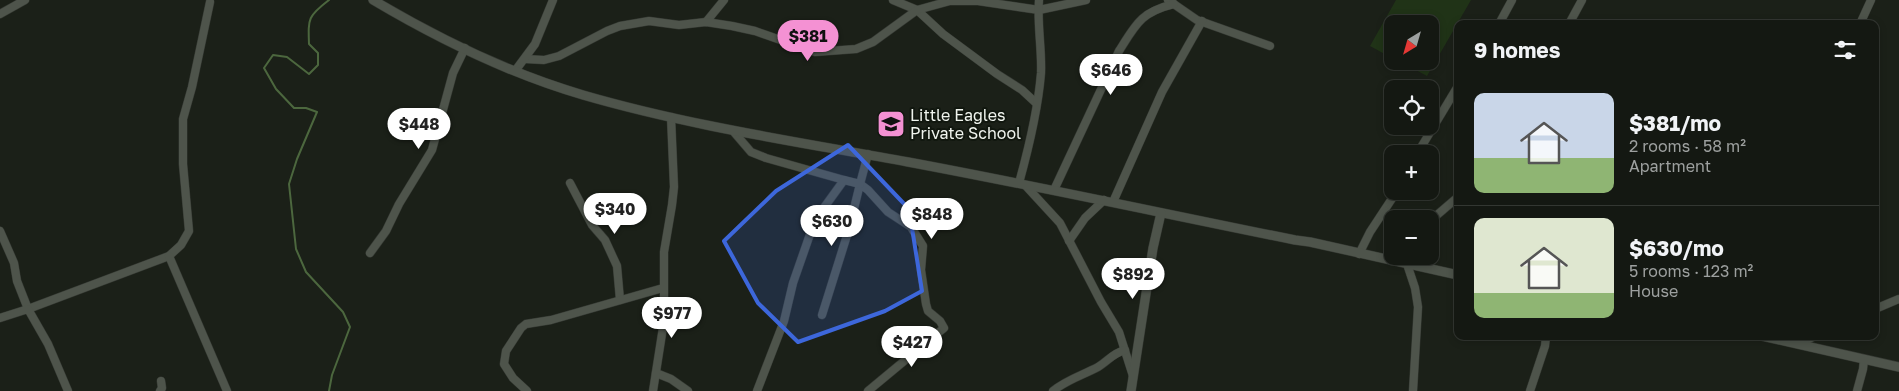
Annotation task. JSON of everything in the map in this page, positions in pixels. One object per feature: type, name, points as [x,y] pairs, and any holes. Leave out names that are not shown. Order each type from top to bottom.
[{"type":"street","points":[[0,14],[24,0]]},
{"type":"street","points":[[373,0],[399,16],[515,71],[582,94],[671,118],[1054,190],[1310,242],[1360,254],[1384,257]]},
{"type":"street","points":[[515,71],[525,59],[542,29],[553,0]]},
{"type":"street","points":[[706,22],[724,0]]},
{"type":"street","points":[[893,0],[917,10],[943,34],[996,74],[1022,90],[1036,103]]},
{"type":"street","points":[[1022,184],[1031,141],[1040,74],[1039,0]]},
{"type":"street","points":[[525,59],[544,60],[560,56],[607,31],[620,26],[649,21],[679,25],[706,22],[756,31],[811,51],[823,52],[856,49],[873,42],[917,10],[950,1],[1038,10],[1086,0]]},
{"type":"street","points":[[1501,20],[1512,0]]},
{"type":"street","points":[[1571,20],[1582,0]]},
{"type":"street","points":[[1862,20],[1871,0]]},
{"type":"street","points":[[0,318],[169,256],[181,244],[188,231],[183,164],[183,118],[194,79],[208,1]]},
{"type":"street","points":[[1054,190],[1119,51],[1143,17],[1150,12],[1171,2],[1202,21],[1270,46]]},
{"type":"street","points":[[1069,241],[1079,225],[1109,201],[1159,98],[1202,21]]},
{"type":"street","points":[[370,253],[386,231],[399,204],[432,150],[453,73],[465,48]]},
{"type":"street","points":[[1422,145],[1454,93]]},
{"type":"street","points":[[653,391],[664,321],[664,252],[674,187],[671,118]]},
{"type":"street","points":[[733,131],[751,152],[766,158],[860,184],[888,212],[911,227],[923,246],[921,270],[926,304],[928,311],[944,328],[868,391]]},
{"type":"street","points":[[822,315],[846,237],[868,154]]},
{"type":"street","points":[[757,391],[784,321],[793,283],[815,220],[844,180]]},
{"type":"street","points":[[570,183],[592,225],[605,240],[617,266],[620,300]]},
{"type":"street","points":[[1022,184],[1060,223],[1119,332],[1133,376]]},
{"type":"street","points":[[1360,254],[1370,232],[1391,200]]},
{"type":"street","points":[[1439,213],[1454,200]]},
{"type":"street","points":[[1131,391],[1153,248],[1161,213]]},
{"type":"street","points":[[0,231],[14,263],[17,281],[28,309],[48,344],[68,391]]},
{"type":"street","points":[[169,256],[227,391]]},
{"type":"street","points":[[1410,265],[1418,307],[1413,391]]},
{"type":"street","points":[[1426,265],[1454,273]]},
{"type":"street","points":[[528,391],[513,378],[504,364],[506,351],[521,328],[526,324],[551,320],[663,288]]},
{"type":"street","points":[[1879,307],[1899,299]]},
{"type":"street","points":[[1530,391],[1546,340]]},
{"type":"street","points":[[1780,340],[1899,367]]},
{"type":"street","points":[[1799,344],[1807,340]]},
{"type":"street","points":[[1052,391],[1063,383],[1098,367],[1116,352],[1125,350]]},
{"type":"street","points":[[1857,391],[1864,359]]},
{"type":"street","points":[[656,372],[671,379],[688,391]]},
{"type":"street","points":[[160,391],[162,388],[161,381]]},
{"type":"highlighted area","points":[[848,145],[909,209],[922,291],[885,311],[798,342],[758,303],[724,241],[776,191]]},
{"type":"green space","points":[[1396,0],[1471,0],[1459,20],[1454,20],[1454,29],[1439,55],[1439,15],[1388,15]]},
{"type":"green space","points":[[1384,21],[1384,54],[1370,46]]},
{"type":"green space","points":[[1416,70],[1430,70],[1427,76]]},
{"type":"waterway","points":[[329,0],[313,14],[309,23],[309,44],[318,53],[318,65],[309,74],[287,57],[273,55],[264,68],[276,89],[294,108],[306,108],[317,112],[297,159],[289,184],[296,249],[306,272],[343,312],[350,327],[332,375],[329,391]]},
{"type":"place","name":"Little Eagles Private School","points":[[891,124]]}]
